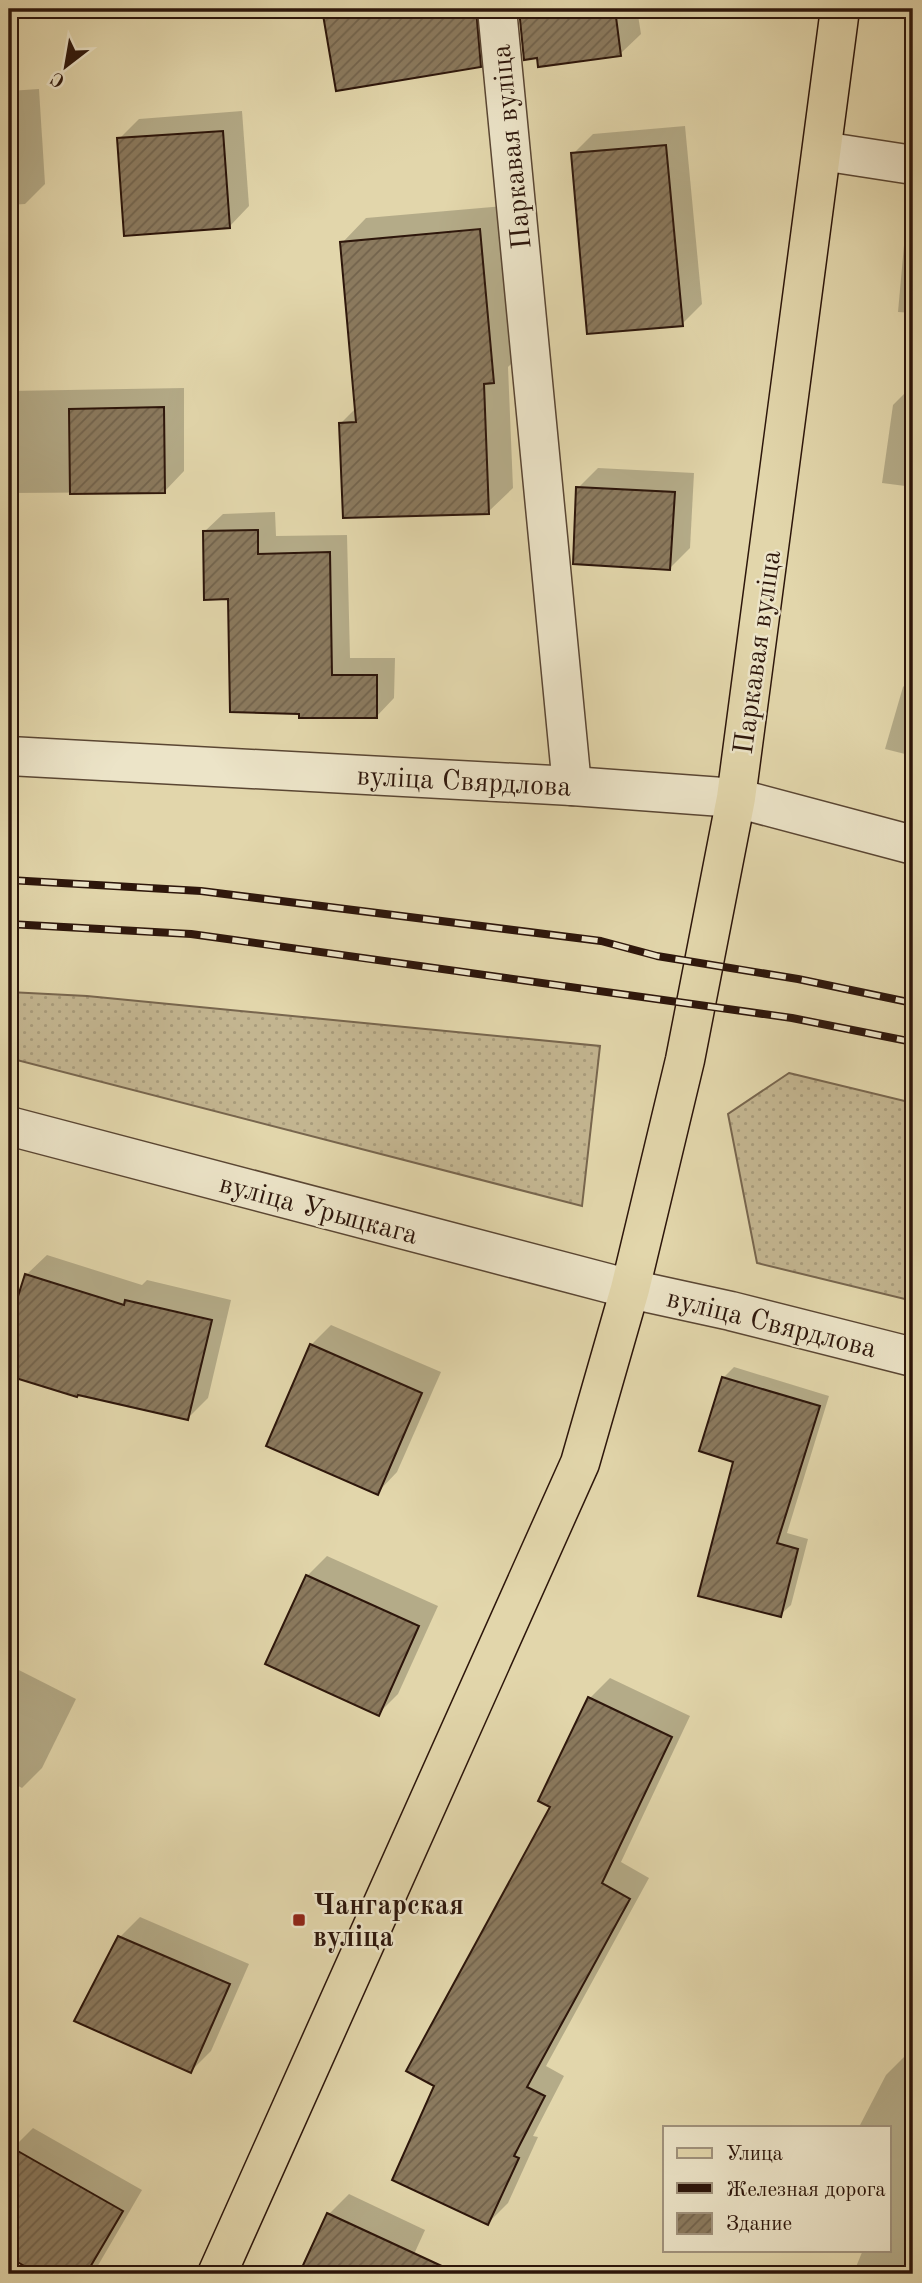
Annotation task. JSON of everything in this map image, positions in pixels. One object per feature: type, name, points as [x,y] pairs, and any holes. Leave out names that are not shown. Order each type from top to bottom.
[{"type":"main road","name":"Паркавая вуліца","points":[[630,1289],[685,1060],[736,798],[840,9]]},
{"type":"main road","points":[[217,2274],[580,1463],[630,1289]]},
{"type":"street","name":"Паркавая вуліца","points":[[497,9],[572,786]]},
{"type":"street","points":[[822,151],[913,165]]},
{"type":"street","name":"вуліца Свярдлова","points":[[9,756],[572,786],[736,798],[913,845]]},
{"type":"street","name":"вуліца Урыцкага","points":[[9,1126],[630,1289]]},
{"type":"street","name":"вуліца Свярдлова","points":[[630,1289],[731,1311],[913,1357]]},
{"type":"shaded area","points":[[9,992],[87,996],[600,1046],[582,1206],[9,1058]]},
{"type":"shaded area","points":[[789,1073],[913,1103],[913,1301],[757,1263],[728,1114]]},
{"type":"building","points":[[322,9],[476,9],[481,67],[336,91]]},
{"type":"building","points":[[519,9],[615,9],[621,56],[538,67],[537,58],[524,60]]},
{"type":"building","points":[[223,131],[230,228],[124,236],[117,138]]},
{"type":"building","points":[[666,145],[683,326],[587,334],[571,153]]},
{"type":"building","points":[[480,229],[494,383],[484,384],[489,514],[343,518],[339,423],[356,422],[340,242]]},
{"type":"building","points":[[164,407],[165,493],[70,494],[69,409]]},
{"type":"building","points":[[576,487],[675,492],[670,570],[573,564]]},
{"type":"building","points":[[258,530],[258,554],[330,552],[332,675],[377,675],[377,718],[299,718],[299,714],[230,712],[228,599],[204,600],[203,531]]},
{"type":"building","points":[[25,1274],[124,1305],[125,1300],[212,1320],[188,1420],[78,1395],[77,1397],[9,1376],[9,1325]]},
{"type":"building","points":[[310,1344],[422,1393],[378,1495],[266,1446]]},
{"type":"building","points":[[722,1377],[820,1406],[777,1543],[798,1549],[781,1617],[698,1596],[733,1462],[699,1451]]},
{"type":"building","points":[[306,1575],[419,1626],[379,1716],[265,1664]]},
{"type":"building","points":[[588,1697],[672,1737],[602,1883],[630,1899],[527,2087],[545,2096],[514,2156],[519,2158],[488,2225],[392,2180],[434,2086],[406,2071],[550,1807],[538,1801]]},
{"type":"building","points":[[118,1936],[230,1984],[191,2073],[74,2021]]},
{"type":"building","points":[[9,2146],[123,2211],[86,2274],[38,2274],[9,2257]]},
{"type":"building","points":[[327,2213],[459,2274],[299,2274]]},
{"type":"railway","points":[[9,880],[201,891],[601,941],[657,956],[798,979],[913,1003]]},
{"type":"railway","points":[[9,924],[191,934],[792,1018],[913,1042]]},
{"type":"place","name":"Чангарская вуліца","points":[[299,1920]]}]
